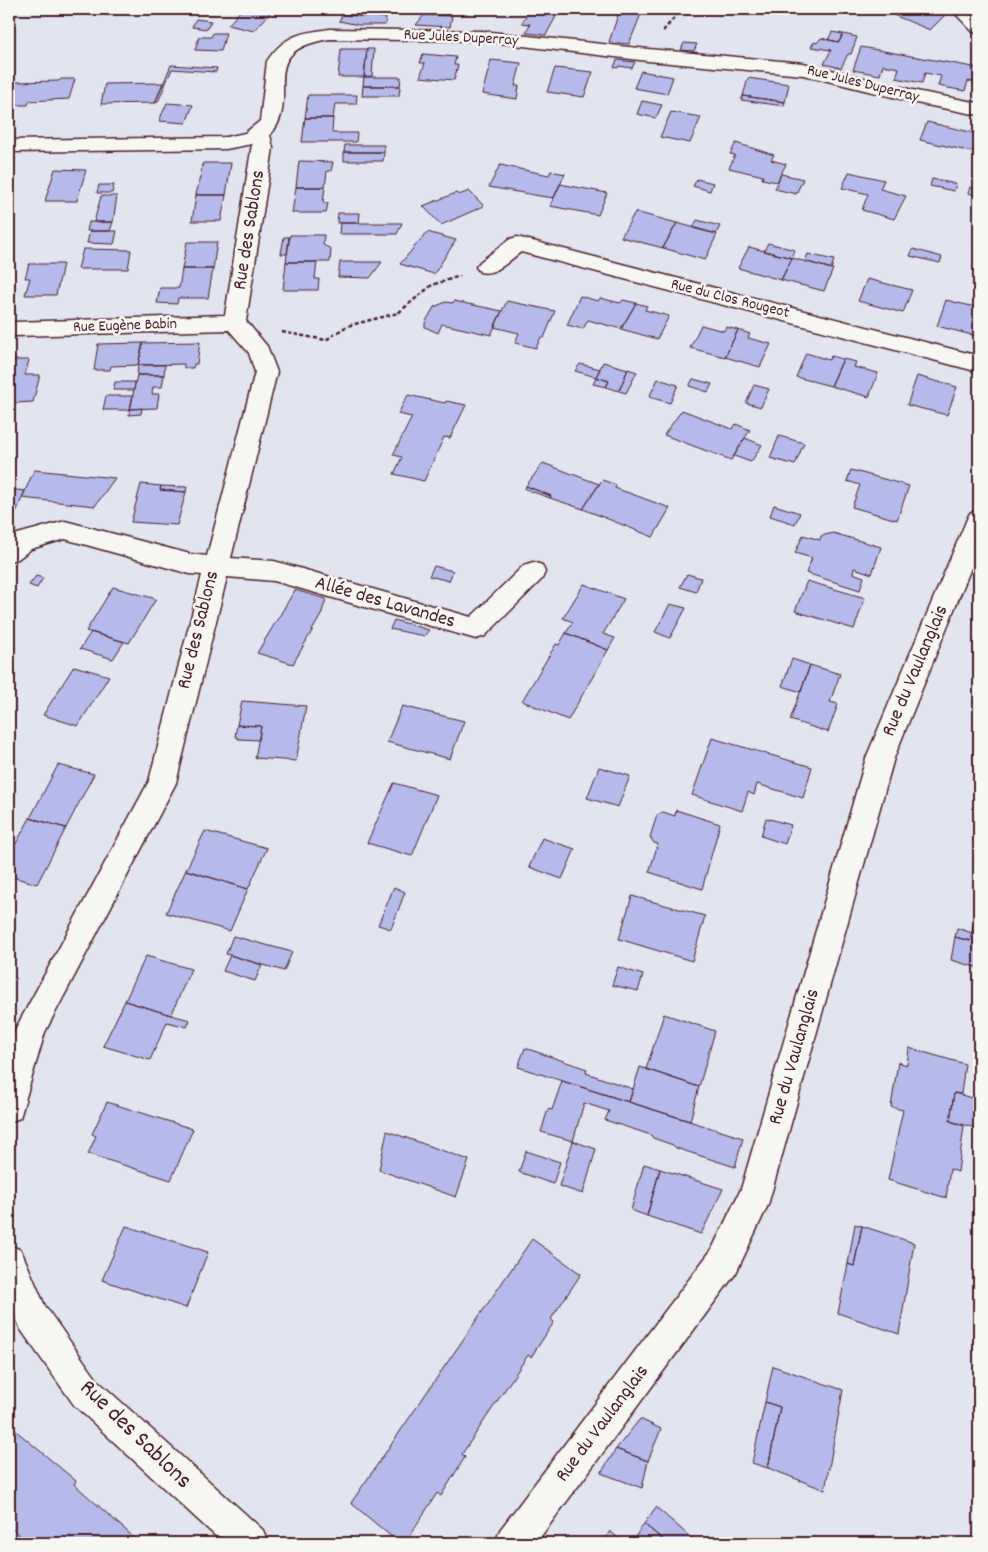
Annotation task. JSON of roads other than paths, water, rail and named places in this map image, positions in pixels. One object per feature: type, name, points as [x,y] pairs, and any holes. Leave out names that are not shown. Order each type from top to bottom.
[{"type":"street","points":[[960,9],[979,28]]},
{"type":"street","name":"Rue Jules Duperray","points":[[260,134],[270,120],[276,61],[290,45],[303,38],[330,34],[482,36],[648,55],[803,69],[921,98],[979,109]]},
{"type":"street","points":[[9,146],[226,143],[250,139],[260,134]]},
{"type":"street","name":"Rue des Sablons","points":[[9,1108],[31,1028],[162,783],[266,372],[259,351],[235,322],[263,148],[260,134]]},
{"type":"street","name":"Rue du Clos Rougeot","points":[[487,267],[517,244],[979,364]]},
{"type":"street","name":"Rue Eugène Babin","points":[[15,329],[235,322]]},
{"type":"street","name":"Rue du Vaulanglais","points":[[513,1543],[724,1261],[756,1193],[880,758],[979,519]]},
{"type":"street","points":[[9,552],[23,542],[65,530],[190,564],[216,565]]},
{"type":"street","name":"Allée des Lavandes","points":[[216,565],[274,571],[476,629],[533,572]]},
{"type":"street","name":"Rue des Sablons","points":[[9,1262],[33,1318],[86,1393],[250,1543]]}]
